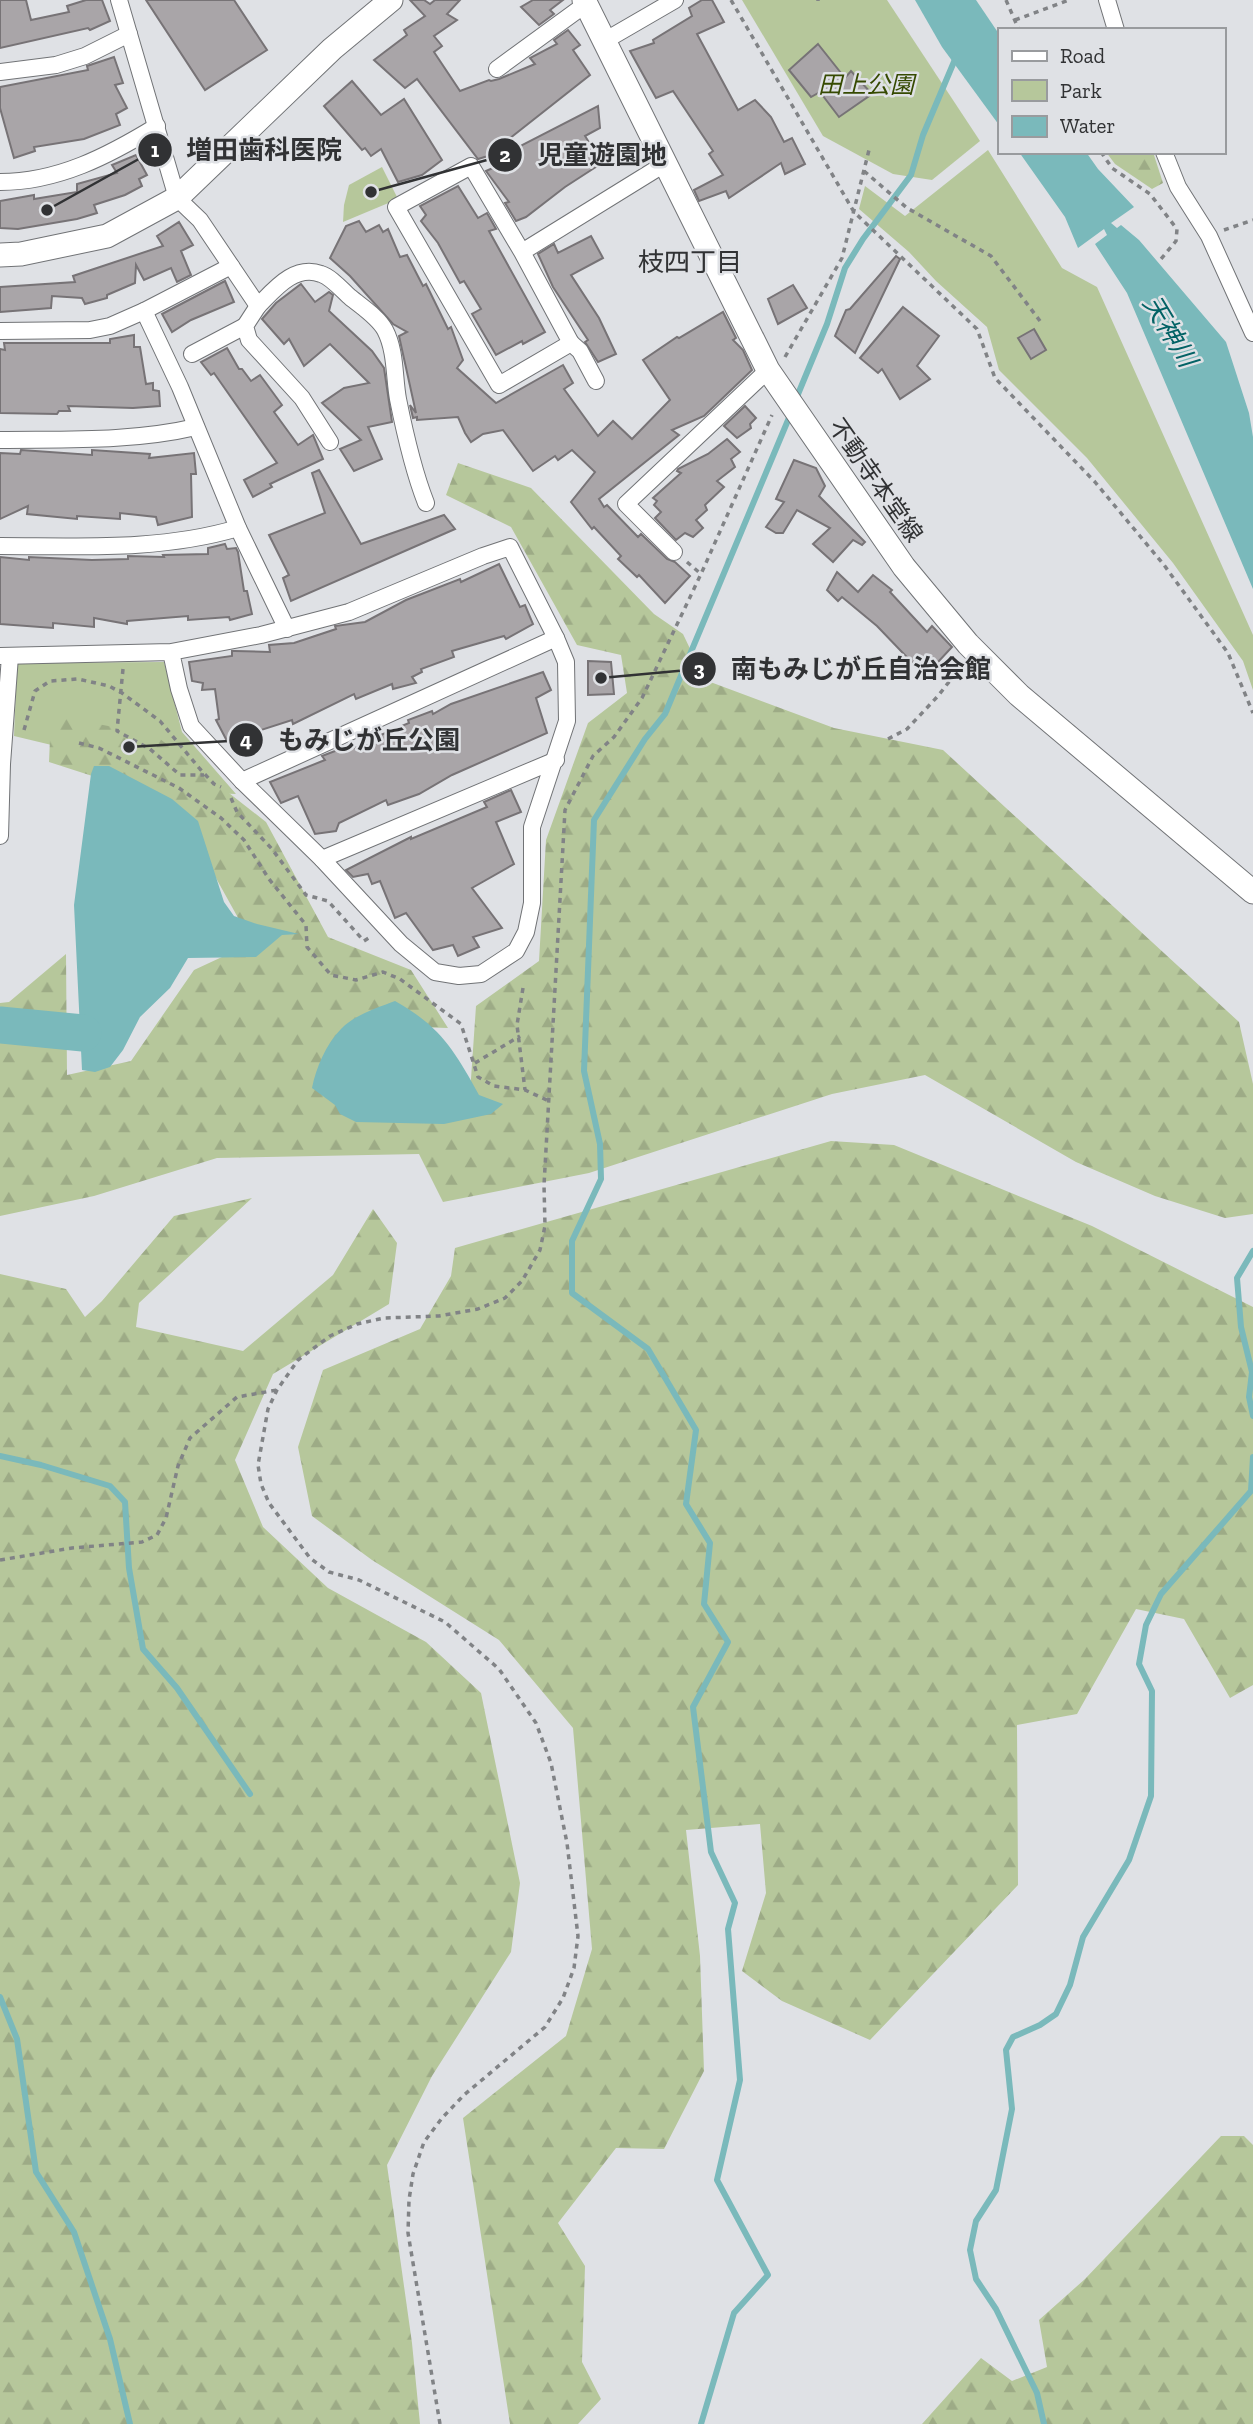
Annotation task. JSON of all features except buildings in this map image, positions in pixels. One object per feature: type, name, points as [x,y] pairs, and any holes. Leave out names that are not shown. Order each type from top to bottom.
[{"type":"main road","points":[[0,255],[21,254],[107,236],[177,198],[332,49],[391,0]]},
{"type":"main road","name":"不動寺本堂線","points":[[585,2],[775,379],[905,567],[974,649],[1019,695],[1253,892]]},
{"type":"street","points":[[119,0],[177,198],[200,220],[258,306]]},
{"type":"street","points":[[606,40],[676,0]]},
{"type":"street","points":[[1107,0],[1115,28]]},
{"type":"street","points":[[497,69],[585,2]]},
{"type":"street","points":[[0,72],[56,65],[85,56],[129,34]]},
{"type":"street","points":[[0,182],[14,182],[88,165],[156,126]]},
{"type":"street","points":[[1165,154],[1178,187],[1209,236],[1253,333]]},
{"type":"street","points":[[522,252],[666,163]]},
{"type":"street","points":[[571,343],[499,385],[396,207],[471,166],[522,252],[571,343],[580,351],[596,381]]},
{"type":"street","points":[[0,331],[90,330],[110,326],[231,266]]},
{"type":"street","points":[[192,354],[244,326],[258,306],[280,283],[296,274],[322,274],[377,320],[386,331],[393,356],[398,399],[426,503]]},
{"type":"street","points":[[144,311],[180,387],[239,528],[287,629]]},
{"type":"street","points":[[244,326],[249,340],[302,398],[331,442]]},
{"type":"street","points":[[674,552],[626,504],[775,379]]},
{"type":"street","points":[[0,440],[125,438],[195,427]]},
{"type":"street","points":[[0,546],[145,545],[213,536],[239,528]]},
{"type":"street","points":[[0,836],[5,656],[171,652],[287,629],[349,612],[510,547],[566,662],[567,721],[532,827],[532,903],[526,932],[516,951],[481,974],[458,976],[435,972],[401,944],[191,726],[171,652]]},
{"type":"street","points":[[242,781],[556,638]]},
{"type":"street","points":[[322,859],[556,760]]},
{"type":"path","points":[[731,0],[854,212],[977,329],[995,378],[1095,482],[1164,565],[1228,653],[1253,713]]},
{"type":"path","points":[[1006,0],[1018,28]]},
{"type":"path","points":[[1015,20],[1069,0]]},
{"type":"path","points":[[440,2424],[408,2233],[413,2174],[424,2142],[442,2118],[464,2095],[545,2027],[563,1998],[574,1968],[578,1936],[567,1843],[551,1763],[536,1723],[499,1669],[445,1622],[359,1580],[329,1572],[310,1558],[269,1503],[261,1484],[258,1465],[268,1409],[276,1390],[298,1360],[330,1336],[357,1324],[384,1318],[439,1316],[478,1309],[505,1298],[522,1281],[540,1250],[545,1226],[544,1185],[565,810],[593,756],[614,737],[642,698],[701,574],[775,379],[842,258],[870,146]]},
{"type":"path","points":[[1102,154],[1112,168],[1150,194],[1177,229],[1176,241],[1161,259]]},
{"type":"path","points":[[864,171],[908,208],[991,256],[1040,321]]},
{"type":"path","points":[[1209,236],[1253,220]]},
{"type":"path","points":[[888,739],[907,729],[938,696],[974,649]]},
{"type":"path","points":[[124,653],[117,731],[150,749],[180,775],[205,775]]},
{"type":"path","points":[[4,729],[24,730],[35,691],[50,681],[78,679],[109,687],[122,693],[160,721],[205,775],[223,788]]},
{"type":"path","points":[[79,743],[99,748],[179,788],[221,818],[244,840],[269,879],[306,925],[307,947],[331,975],[356,980],[383,972],[400,979],[461,1024],[478,1077],[494,1086],[525,1090],[550,1101]]},
{"type":"path","points":[[228,794],[237,812],[272,849],[306,895],[328,901],[365,941],[385,927]]},
{"type":"path","points":[[523,988],[517,1025],[525,1090]]},
{"type":"path","points":[[475,1063],[520,1036]]},
{"type":"path","points":[[0,1560],[72,1548],[142,1542],[158,1535],[166,1518],[178,1466],[190,1438],[237,1397],[276,1390]]},
{"type":"green space","name":"田上公園","points":[[742,0],[887,0],[980,141],[932,180],[893,174],[823,136]]},
{"type":"green space","points":[[988,150],[1062,268],[1097,287],[1253,635],[1253,690],[1243,661],[1173,563],[1087,458],[999,370],[987,327],[936,281],[909,252],[859,209],[865,186],[905,216]]},
{"type":"green space","points":[[1108,154],[1154,154],[1163,183],[1152,189],[1115,164]]},
{"type":"green space","points":[[382,167],[398,199],[343,222],[349,185]]},
{"type":"green space","points":[[458,463],[531,488],[654,614],[683,634],[705,680],[834,728],[943,750],[1239,1022],[1253,1084],[1253,1214],[1225,1218],[1155,1196],[1076,1162],[925,1075],[832,1094],[589,1173],[443,1202],[419,1154],[217,1158],[94,1196],[0,1216],[0,1003],[9,1002],[66,954],[67,1075],[131,1061],[194,970],[252,943],[186,824],[114,783],[49,762],[51,715],[155,735],[266,822],[328,937],[411,970],[448,1028],[385,1026],[469,1108],[476,1006],[539,961],[546,840],[588,723],[627,693],[621,655],[577,645],[511,527],[446,495]]},
{"type":"green space","points":[[164,662],[182,732],[236,794],[212,793],[110,759],[14,736],[17,663]]},
{"type":"green space","points":[[831,1141],[894,1145],[1092,1226],[1253,1307],[1253,1685],[1230,1698],[1184,1619],[1136,1609],[1077,1714],[1017,1725],[1018,1885],[870,2040],[782,2001],[742,1971],[766,1893],[760,1824],[686,1830],[700,1956],[704,2071],[664,2149],[616,2148],[558,2223],[585,2266],[582,2362],[601,2399],[578,2424],[510,2424],[463,2118],[566,2036],[592,1949],[573,1728],[499,1640],[372,1560],[312,1516],[298,1447],[323,1370],[420,1329],[451,1276],[455,1248]]},
{"type":"green space","points":[[252,1198],[139,1303],[136,1327],[243,1351],[333,1275],[373,1209],[397,1243],[389,1304],[273,1374],[235,1460],[263,1527],[328,1588],[426,1642],[481,1693],[520,1883],[511,1952],[432,2076],[387,2165],[412,2343],[420,2424],[0,2424],[0,1274],[66,1289],[85,1317],[102,1301],[174,1216]]},
{"type":"green space","points":[[1221,2136],[1244,2136],[1253,2145],[1253,2424],[922,2424],[981,2358],[1012,2381],[1047,2367],[1039,2320],[1085,2279]]},
{"type":"water","points":[[915,0],[976,0],[998,33],[998,124],[942,47]]},
{"type":"water","name":"天神川","points":[[1020,154],[1087,154],[1134,207],[1111,223],[1117,228],[1121,225],[1139,240],[1226,342],[1249,413],[1253,437],[1253,589],[1127,293],[1095,244],[1107,235],[1104,229],[1078,248],[1065,217]]},
{"type":"water","points":[[94,766],[109,766],[172,799],[198,821],[224,902],[234,916],[299,934],[282,935],[256,957],[188,958],[170,988],[140,1017],[123,1050],[110,1067],[95,1072],[82,1070],[74,905]]},
{"type":"water","points":[[395,1001],[424,1020],[445,1041],[479,1095],[503,1104],[491,1114],[444,1124],[356,1122],[340,1114],[335,1105],[312,1088],[322,1057],[341,1029],[359,1016]]},
{"type":"waterway","points":[[796,399],[827,324],[845,268],[863,239],[911,175],[923,135],[956,57]]},
{"type":"waterway","points":[[701,2424],[734,2313],[768,2275],[717,2180],[740,2080],[728,1929],[735,1903],[711,1852],[693,1707],[728,1642],[704,1604],[710,1543],[686,1504],[696,1430],[648,1349],[572,1293],[572,1241],[601,1179],[600,1144],[584,1071],[594,820],[645,739],[665,714],[791,413]]},
{"type":"waterway","points":[[0,1025],[83,1033]]},
{"type":"waterway","points":[[1253,1251],[1237,1278],[1241,1327],[1252,1372],[1249,1397],[1253,1416]]},
{"type":"waterway","points":[[0,1456],[41,1465],[110,1486],[125,1502],[129,1568],[143,1649],[177,1688],[250,1794]]},
{"type":"waterway","points":[[1044,2424],[1037,2393],[996,2309],[976,2279],[970,2250],[976,2221],[996,2190],[1012,2109],[1006,2050],[1013,2037],[1040,2025],[1056,2014],[1070,1985],[1083,1937],[1129,1860],[1151,1796],[1152,1691],[1139,1664],[1146,1625],[1161,1594],[1251,1491],[1253,1457]]},
{"type":"waterway","points":[[0,1997],[17,2039],[36,2172],[74,2232],[110,2339],[130,2424]]},
{"type":"place","name":"児童遊園地","points":[[371,192]]},
{"type":"place","name":"増田歯科医院","points":[[47,210]]},
{"type":"place","name":"南もみじが丘自治会館","points":[[601,678]]},
{"type":"place","name":"もみじが丘公園","points":[[129,747]]},
{"type":"district","name":"枝四丁目","points":[[690,262]]}]
